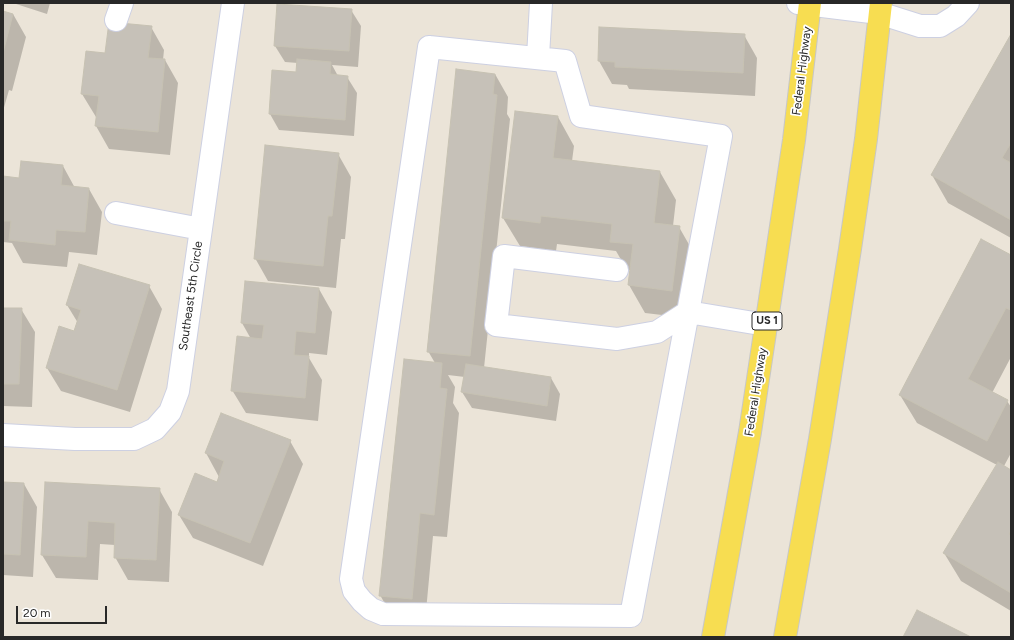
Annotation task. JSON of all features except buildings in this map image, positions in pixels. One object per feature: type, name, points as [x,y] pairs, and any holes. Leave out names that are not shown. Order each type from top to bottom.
[{"type":"main road","name":"Federal Highway","points":[[713,637],[750,432],[794,140],[806,3]]},
{"type":"main road","points":[[785,637],[820,439],[852,233],[866,139],[880,8]]},
{"type":"street","name":"Southeast 5th Circle","points":[[3,435],[75,439],[134,439],[155,429],[170,412],[178,391],[233,3]]},
{"type":"street","points":[[538,57],[541,3]]},
{"type":"street","points":[[806,3],[880,8],[920,26],[940,26],[956,16],[968,3]]},
{"type":"street","points":[[429,47],[538,57],[565,61],[581,116],[721,136],[631,616],[383,614],[371,609],[362,601],[354,591],[351,578],[429,47]]},
{"type":"street","points":[[116,213],[201,229]]},
{"type":"street","points":[[617,270],[504,256],[496,325],[617,339],[657,332],[688,312],[766,325]]}]
